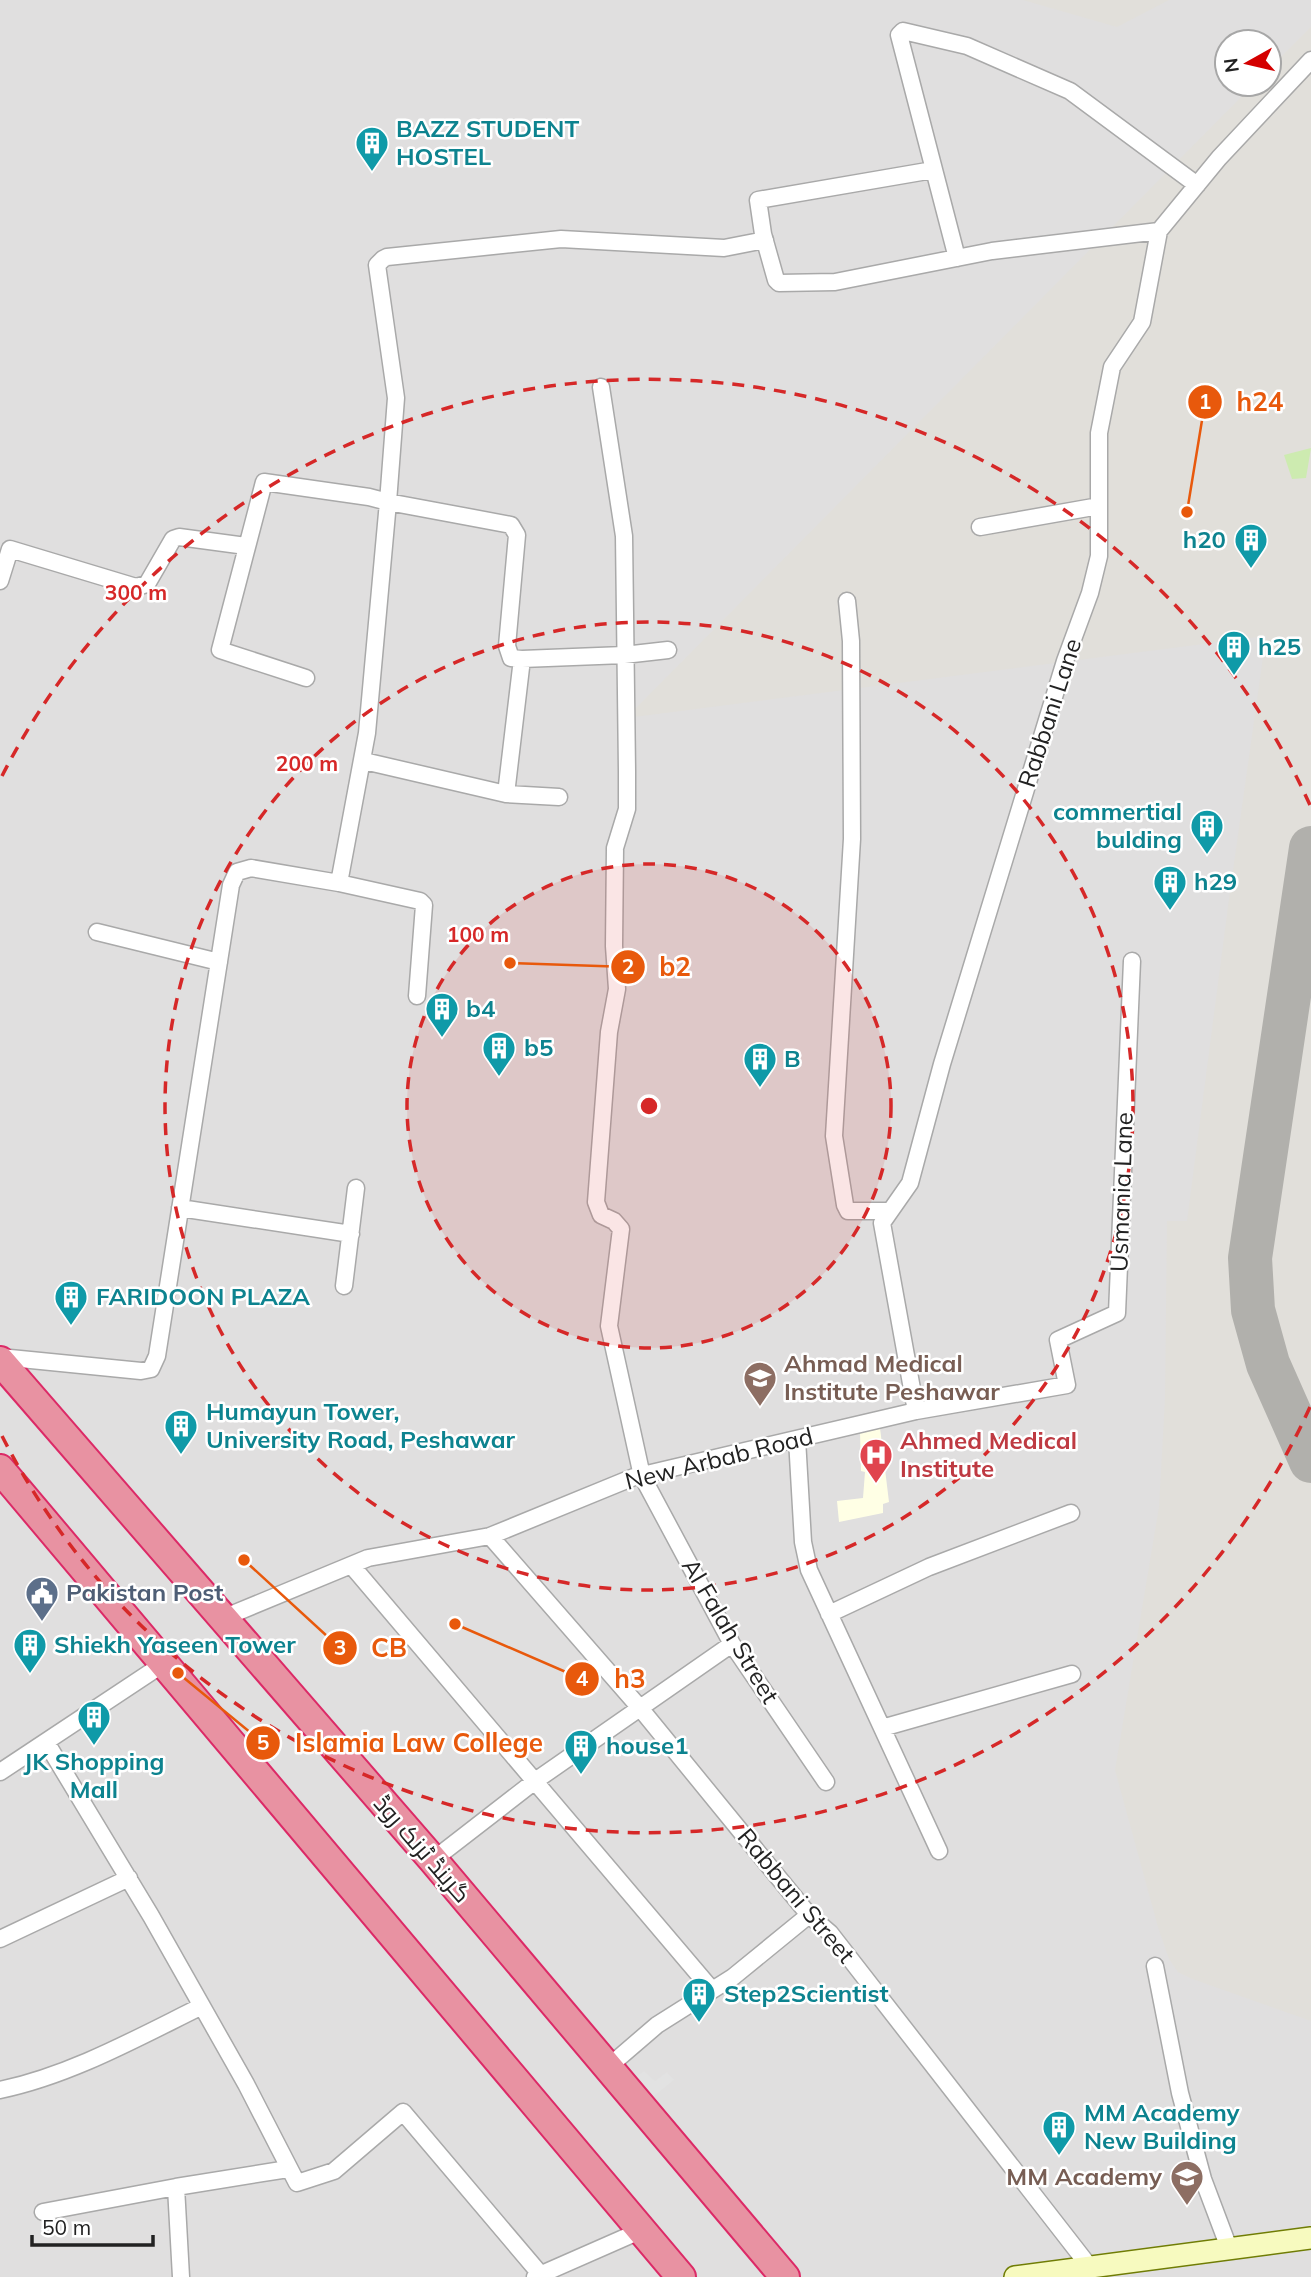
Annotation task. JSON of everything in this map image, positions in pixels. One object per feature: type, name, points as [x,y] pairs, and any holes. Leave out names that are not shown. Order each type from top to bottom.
[{"type":"highway","name":"گرینڈ ٹرنک روڈ","points":[[0,1359],[433,1860],[785,2277]]},
{"type":"highway","points":[[0,1469],[642,2230],[672,2274]]},
{"type":"street","points":[[957,258],[899,35],[903,31],[967,46],[1070,91],[1197,185]]},
{"type":"street","name":"Rabbani Lane","points":[[916,1410],[881,1223],[910,1183],[942,1064],[1037,752],[1065,661],[1090,593],[1099,556],[1099,433],[1112,367],[1142,322],[1159,231],[1219,158],[1311,60]]},
{"type":"street","points":[[933,170],[758,200],[776,280],[779,283],[835,282],[992,251],[1159,231]]},
{"type":"street","points":[[339,883],[363,761],[396,398],[377,265],[383,259],[561,239],[724,248],[765,240]]},
{"type":"street","name":"Al Falah Street","points":[[601,387],[624,536],[627,809],[615,848],[614,946],[617,989],[609,1032],[596,1202],[601,1215],[614,1221],[621,1229],[609,1326],[642,1476],[732,1644],[826,1782]]},
{"type":"street","points":[[306,678],[220,650],[264,482],[369,496],[511,525],[517,535],[508,646],[511,658],[668,650]]},
{"type":"street","points":[[980,527],[1099,506]]},
{"type":"street","points":[[0,581],[10,549],[142,587],[147,584],[173,539],[179,537],[246,546]]},
{"type":"street","points":[[847,601],[851,640],[852,839],[834,1136],[848,1211],[890,1212]]},
{"type":"street","points":[[506,794],[522,659]]},
{"type":"street","points":[[363,761],[506,794],[559,797]]},
{"type":"street","points":[[0,1359],[141,1371],[151,1369],[157,1356],[231,886],[237,872],[251,868],[339,883],[422,902],[417,996]]},
{"type":"street","points":[[97,932],[219,962]]},
{"type":"street","name":"Usmania Lane","points":[[1067,1385],[1058,1340],[1117,1313],[1132,961]]},
{"type":"street","points":[[344,1286],[356,1188]]},
{"type":"street","points":[[180,1209],[351,1234]]},
{"type":"street","name":"New Arbab Road","points":[[223,1618],[368,1558],[490,1536],[642,1476],[916,1410],[1067,1385]]},
{"type":"street","points":[[797,1439],[803,1542],[809,1570],[939,1851]]},
{"type":"street","points":[[830,1614],[929,1567],[1071,1513]]},
{"type":"street","name":"Rabbani Street","points":[[490,1536],[640,1708],[809,1914],[830,1933],[1089,2266]]},
{"type":"street","points":[[352,1566],[712,1990]]},
{"type":"street","points":[[433,1860],[535,1781],[732,1644]]},
{"type":"street","points":[[0,1772],[163,1664]]},
{"type":"street","points":[[882,1728],[1072,1674]]},
{"type":"street","points":[[46,1742],[129,1878],[202,2006],[297,2183],[334,2171],[403,2112],[538,2276],[642,2230]]},
{"type":"street","points":[[0,1939],[129,1878]]},
{"type":"street","points":[[607,2068],[657,2025],[733,1977],[809,1914]]},
{"type":"street","points":[[1155,1966],[1180,2093],[1203,2179],[1229,2248]]},
{"type":"street","points":[[0,2091],[57,2074],[202,2006]]},
{"type":"street","points":[[43,2213],[288,2169]]},
{"type":"street","points":[[176,2187],[181,2277]]},
{"type":"street","points":[[1015,2277],[1311,2238]]},
{"type":"shaded area","points":[[0,0],[1311,0],[1311,2277],[0,2277]]},
{"type":"shaded area","points":[[1023,0],[1169,0],[1117,27]]},
{"type":"shaded area","points":[[1311,27],[1311,2021],[1178,1972],[1169,1959],[1158,1927],[1115,1770],[1159,1507],[1165,1400],[1167,1221],[1187,1221],[1266,636],[626,718],[1240,98],[1283,98],[1283,55]]},
{"type":"shaded area","name":"Ahmed Medical Institute","points":[[880,1428],[889,1502],[883,1504],[883,1513],[839,1522],[837,1501],[863,1498],[865,1472],[861,1471],[860,1431]]},
{"type":"shaded area","points":[[644,2071],[655,2081],[667,2072],[674,2080],[643,2105],[628,2083]]},
{"type":"green space","points":[[1311,448],[1306,478],[1292,479],[1284,455]]},
{"type":"taxiway","points":[[1311,848],[1250,1258],[1253,1310],[1268,1364],[1311,1461]]},
{"type":"place","name":"BAZZ STUDENT HOSTEL","points":[[372,173]]},
{"type":"place","name":"h24","points":[[1187,512]]},
{"type":"place","name":"h20","points":[[1251,570]]},
{"type":"place","name":"h25","points":[[1234,677]]},
{"type":"place","name":"commertial bulding","points":[[1207,856]]},
{"type":"place","name":"h29","points":[[1170,912]]},
{"type":"place","name":"b2","points":[[510,963]]},
{"type":"place","name":"b4","points":[[442,1039]]},
{"type":"place","name":"b5","points":[[499,1078]]},
{"type":"place","name":"B","points":[[760,1089]]},
{"type":"place","name":"FARIDOON PLAZA","points":[[71,1327]]},
{"type":"place","name":"Ahmad Medical Institute Peshawar","points":[[760,1408]]},
{"type":"place","name":"Humayun Tower, University Road, Peshawar","points":[[181,1456]]},
{"type":"place","name":"Ahmed Medical Institute","points":[[876,1485]]},
{"type":"place","name":"CB","points":[[244,1560]]},
{"type":"place","name":"Pakistan Post","points":[[42,1623]]},
{"type":"place","name":"h3","points":[[455,1624]]},
{"type":"place","name":"Islamia Law College","points":[[178,1673]]},
{"type":"place","name":"Shiekh Yaseen Tower","points":[[30,1675]]},
{"type":"place","name":"JK Shopping Mall","points":[[94,1747]]},
{"type":"place","name":"house1","points":[[581,1776]]},
{"type":"place","name":"Step2Scientist","points":[[699,2024]]},
{"type":"place","name":"MM Academy New Building","points":[[1059,2157]]},
{"type":"place","name":"MM Academy","points":[[1187,2207]]}]
